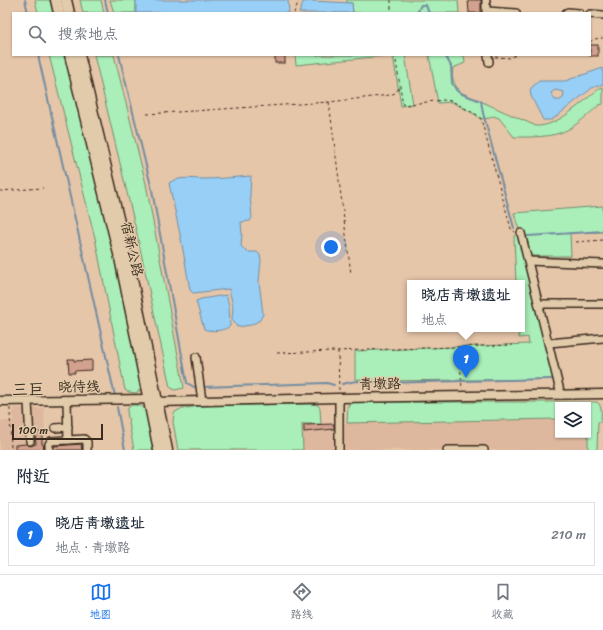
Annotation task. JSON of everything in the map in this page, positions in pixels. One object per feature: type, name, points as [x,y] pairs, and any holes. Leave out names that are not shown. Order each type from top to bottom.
[{"type":"highway","points":[[56,0],[59,12]]},
{"type":"highway","points":[[66,0],[69,12]]},
{"type":"highway","name":"宿新公路","points":[[70,56],[120,258],[153,401],[167,450]]},
{"type":"highway","name":"宿新公路","points":[[79,56],[128,260],[153,401],[159,450]]},
{"type":"main road","name":"青墩路","points":[[153,401],[603,394]]},
{"type":"main road","name":"晓侍线","points":[[0,401],[153,401]]},
{"type":"lane","points":[[486,0],[487,12]]},
{"type":"lane","points":[[591,14],[603,15]]},
{"type":"lane","points":[[522,234],[561,394]]},
{"type":"lane","points":[[528,261],[603,264]]},
{"type":"lane","points":[[539,304],[603,304]]},
{"type":"lane","points":[[549,343],[603,338]]},
{"type":"lane","points":[[196,357],[202,401]]},
{"type":"lane","points":[[339,398],[339,450]]},
{"type":"lane","points":[[28,401],[30,441]]},
{"type":"lane","points":[[67,401],[68,440]]},
{"type":"lane","points":[[55,428],[68,427]]},
{"type":"lane","points":[[49,450],[49,441],[68,440],[86,440],[87,450]]},
{"type":"lane","points":[[447,450],[484,450]]},
{"type":"path","points":[[294,12],[299,0]]},
{"type":"path","points":[[391,0],[392,12]]},
{"type":"path","points":[[591,41],[594,39],[603,38]]},
{"type":"path","points":[[395,56],[403,105],[443,100],[452,101],[480,116],[511,228],[514,232],[522,234]]},
{"type":"path","points":[[489,58],[511,58],[514,56]]},
{"type":"path","points":[[147,114],[328,102],[390,95],[395,94],[400,88]]},
{"type":"path","points":[[328,102],[351,274]]},
{"type":"path","points":[[0,191],[43,188]]},
{"type":"path","points":[[576,242],[603,240]]},
{"type":"path","points":[[276,353],[513,344]]},
{"type":"path","points":[[459,347],[462,384]]},
{"type":"path","points":[[338,350],[339,398]]},
{"type":"path","points":[[10,401],[11,450]]},
{"type":"shaded area","points":[[13,408],[44,408],[45,450],[0,450],[0,421],[13,421]]},
{"type":"shaded area","points":[[555,419],[555,438],[588,438],[588,450],[303,450],[302,424]]},
{"type":"green space","points":[[35,0],[52,0],[55,12],[38,12]]},
{"type":"green space","points":[[80,0],[101,0],[104,12],[83,12]]},
{"type":"green space","points":[[110,0],[136,0],[136,12],[114,12]]},
{"type":"green space","points":[[347,0],[458,0],[459,12],[353,12],[352,3],[347,3]]},
{"type":"green space","points":[[49,56],[65,56],[116,264],[141,389],[136,393],[125,390],[95,238]]},
{"type":"green space","points":[[94,56],[114,56],[146,184],[184,388],[175,390],[170,387],[137,234]]},
{"type":"green space","points":[[295,56],[383,56],[296,65]]},
{"type":"green space","points":[[393,56],[405,56],[413,104],[401,106]]},
{"type":"green space","points":[[429,56],[464,56],[465,63],[453,68],[452,72],[456,86],[460,92],[536,126],[544,125],[561,118],[603,87],[603,104],[599,105],[567,130],[561,133],[541,136],[514,137],[499,118],[493,116],[490,118],[480,119],[476,115],[452,102],[438,103]]},
{"type":"green space","points":[[603,206],[603,232],[570,233],[571,256],[527,256],[514,213]]},
{"type":"green space","points":[[519,234],[555,379],[385,381],[355,379],[355,351],[529,344],[528,337],[519,338],[518,332],[525,332],[525,280],[516,280],[514,236]]},
{"type":"green space","points":[[354,402],[555,402],[555,419],[347,423],[348,405]]},
{"type":"green space","points":[[591,402],[597,402],[601,409],[601,422],[598,422],[597,450],[588,450],[588,438],[591,438]]},
{"type":"green space","points":[[132,405],[141,406],[147,413],[154,450],[134,450],[127,412],[128,408]]},
{"type":"green space","points":[[318,405],[320,408],[321,424],[302,424],[303,450],[178,450],[173,422],[174,413],[182,408],[198,406]]},
{"type":"water","points":[[136,0],[288,0],[289,12],[136,12]]},
{"type":"water","points":[[303,2],[352,3],[353,12],[299,12]]},
{"type":"water","points":[[603,68],[603,84],[592,88],[551,120],[543,120],[531,96],[530,90],[539,81],[565,81]],"holes":[[[555,90],[564,92],[563,98],[560,100],[555,100],[551,93]]]},
{"type":"water","points":[[251,176],[250,194],[252,218],[250,221],[241,222],[241,246],[247,252],[257,252],[260,255],[259,282],[263,314],[260,320],[251,325],[237,327],[232,319],[233,306],[229,289],[193,293],[190,290],[169,183],[177,179],[186,178],[209,179]]},
{"type":"water","points":[[226,295],[229,305],[230,326],[225,329],[217,330],[204,329],[196,301]]},
{"type":"building","points":[[468,0],[481,0],[481,12],[469,12]]},
{"type":"building","points":[[591,45],[598,45],[598,56],[591,56]]},
{"type":"building","points":[[275,56],[285,56],[285,63],[275,63]]},
{"type":"building","points":[[68,359],[74,359],[74,361],[92,360],[92,370],[74,371],[75,373],[69,373]]},
{"type":"building","points":[[334,424],[334,429],[304,432],[304,425]]},
{"type":"building","points":[[35,432],[42,432],[42,444],[44,450],[15,450],[15,445],[27,444],[30,446],[36,444]]},
{"type":"building","points":[[81,444],[82,450],[54,450],[54,446]]},
{"type":"waterway","points":[[25,0],[28,12]]},
{"type":"waterway","points":[[105,0],[108,12]]},
{"type":"waterway","points":[[418,12],[421,5],[426,5],[429,12]]},
{"type":"waterway","points":[[38,56],[115,396]]},
{"type":"waterway","points":[[119,56],[152,190],[187,383],[194,387],[198,387]]},
{"type":"waterway","points":[[446,56],[451,66],[452,83],[457,91],[481,101],[514,228]]},
{"type":"waterway","points":[[528,236],[603,231]]},
{"type":"waterway","points":[[342,384],[356,381],[384,383],[551,379]]},
{"type":"waterway","points":[[202,387],[327,383],[334,385]]},
{"type":"waterway","points":[[117,407],[125,450]]},
{"type":"place","name":"晓店青墩遗址","points":[[466,378]]},
{"type":"district","name":"三巨","points":[[28,389]]}]
